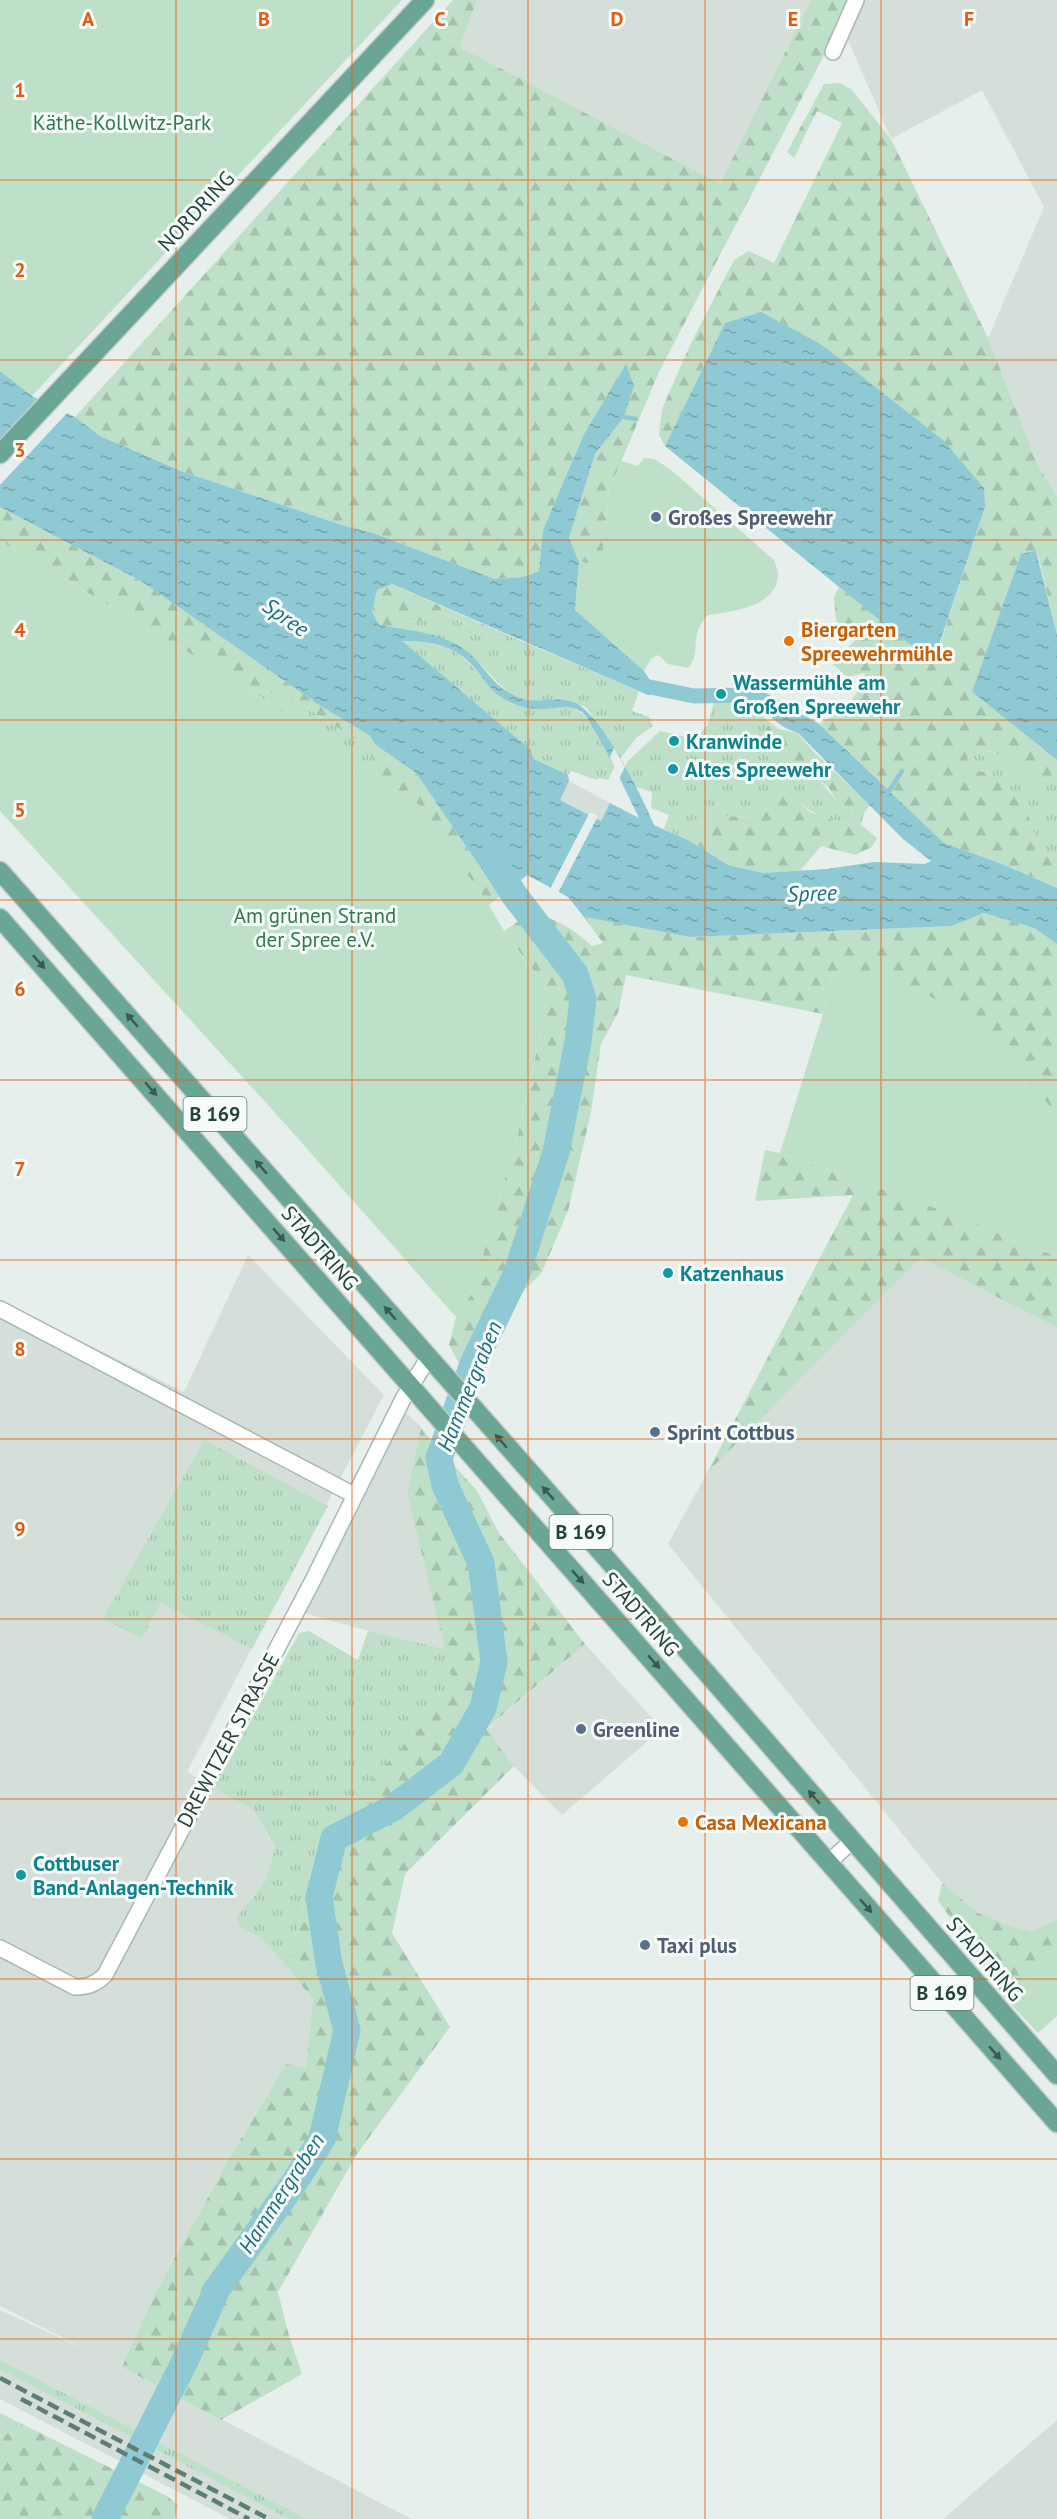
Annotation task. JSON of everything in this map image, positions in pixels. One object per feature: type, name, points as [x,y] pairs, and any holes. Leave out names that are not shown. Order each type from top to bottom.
[{"type":"main road","name":"NORDRING","points":[[0,454],[425,0]]},
{"type":"main road","name":"STADTRING","points":[[0,871],[643,1600],[1057,2075]]},
{"type":"main road","name":"STADTRING","points":[[0,918],[1057,2123]]},
{"type":"street","points":[[833,52],[856,0]]},
{"type":"street","points":[[0,1309],[354,1495]]},
{"type":"street","name":"DREWITZER STRASSE","points":[[0,1948],[75,1987],[87,1987],[98,1982],[105,1974],[311,1584],[411,1386],[429,1357]]},
{"type":"street","points":[[828,1863],[852,1841]]},
{"type":"shaded area","points":[[477,0],[811,0],[720,185],[460,47]]},
{"type":"shaded area","points":[[863,0],[1057,0],[1057,496],[1038,465],[988,338],[1044,207],[982,90],[891,139],[848,40]]},
{"type":"shaded area","points":[[569,781],[610,803],[601,821],[559,799]]},
{"type":"shaded area","points":[[248,1255],[384,1395],[187,1772],[253,1810],[275,1848],[266,1880],[249,1901],[240,1927],[261,1938],[313,2000],[306,2068],[286,2064],[230,2157],[156,2292],[155,2384],[411,2519],[230,2519],[0,2399],[0,2310],[91,2352],[0,2306],[0,1301],[184,1392]]},
{"type":"shaded area","points":[[921,1256],[1057,1328],[1057,1959],[1032,1979],[942,1883],[668,1544],[707,1473]]},
{"type":"shaded area","points":[[403,1410],[421,1427],[407,1493],[445,1649],[301,1612]]},
{"type":"shaded area","points":[[585,1644],[662,1729],[562,1815],[514,1766],[486,1730]]},
{"type":"shaded area","points":[[1057,2420],[1057,2519],[943,2519]]},
{"type":"green space","name":"Käthe-Kollwitz-Park","points":[[0,0],[402,0],[32,396],[0,371]]},
{"type":"green space","points":[[453,0],[477,0],[460,47],[720,184],[811,0],[848,0],[833,38],[659,372],[609,490],[603,550],[593,564],[579,562],[569,538],[595,454],[624,417],[626,365],[584,434],[543,530],[539,571],[523,577],[495,579],[373,533],[345,526],[181,471],[100,436],[75,417]]},
{"type":"green space","points":[[840,83],[851,89],[891,139],[988,338],[1038,465],[1057,496],[1057,635],[1037,551],[972,692],[1057,760],[1057,780],[1036,779],[998,754],[978,748],[967,758],[974,770],[988,773],[1018,795],[1030,820],[1038,848],[1057,866],[1057,888],[1002,864],[944,843],[819,724],[848,704],[858,691],[865,673],[847,677],[833,664],[856,639],[836,621],[834,597],[839,587],[934,662],[985,507],[725,323],[665,446],[659,435],[662,409],[691,343],[734,260],[749,251],[774,263],[842,123],[817,111],[794,158],[787,152],[824,84]]},
{"type":"green space","points":[[644,458],[654,459],[670,469],[774,560],[778,571],[776,585],[762,601],[729,612],[708,615],[698,631],[694,656],[688,668],[668,664],[658,655],[651,659],[644,671],[575,611],[579,562],[593,564],[603,550],[609,490],[621,461],[638,466]]},
{"type":"green space","points":[[0,507],[141,581],[319,705],[369,735],[376,745],[416,773],[500,896],[489,905],[415,801],[382,786],[369,748],[297,701],[245,686],[0,541]]},
{"type":"green space","name":"Am grünen Strand der Spree e.V.","points":[[0,541],[245,686],[382,786],[415,801],[489,905],[504,931],[547,989],[545,1014],[518,1133],[472,1293],[456,1317],[286,1125],[0,811]]},
{"type":"green space","points":[[391,584],[503,633],[497,638],[436,610],[418,622],[404,621],[398,629],[379,625],[372,612],[377,590]]},
{"type":"green space","points":[[435,610],[497,638],[503,633],[639,691],[632,711],[649,717],[653,726],[636,738],[620,759],[587,708],[570,702],[536,702],[519,698],[503,687],[472,657],[453,644],[421,633],[398,629],[404,621],[418,622]]},
{"type":"green space","points":[[401,641],[429,643],[454,652],[469,663],[495,692],[517,705],[533,708],[557,706],[573,708],[580,712],[595,729],[615,766],[608,780],[598,778],[597,780],[571,771],[568,775],[534,759],[530,749]]},
{"type":"green space","points":[[245,686],[297,701],[369,748],[382,786]]},
{"type":"green space","points":[[748,698],[769,714],[764,717],[742,700]]},
{"type":"green space","points":[[742,700],[771,723],[766,728],[786,744],[777,756],[803,762],[838,804],[853,810],[849,823],[819,815],[795,798],[768,807],[759,816],[715,817],[707,825],[695,819],[690,841],[664,829],[669,815],[651,808],[652,792],[636,787],[625,767],[628,761],[660,731],[694,739],[707,726],[714,702]]},
{"type":"green space","points":[[771,723],[779,729],[797,733],[870,805],[864,813],[861,825],[877,838],[872,847],[855,855],[821,846],[800,871],[764,873],[728,865],[690,841],[695,819],[707,825],[715,817],[758,816],[768,807],[763,799],[777,795],[795,798],[810,812],[835,821],[849,823],[853,810],[838,804],[829,788],[811,773],[803,762],[790,765],[777,755],[786,744],[769,737],[766,728]]},
{"type":"green space","points":[[978,748],[998,754],[1036,779],[1057,780],[1057,866],[1038,848],[1030,820],[989,773],[974,770],[966,758]]},
{"type":"green space","points":[[532,912],[564,925],[592,946],[603,943],[584,917],[690,937],[952,926],[984,913],[1034,928],[1057,944],[1057,1116],[998,1043],[833,972],[823,1014],[626,975],[618,1013],[601,1044],[591,1112],[568,1211],[542,1272],[518,1297],[497,1339],[480,1385],[457,1360],[449,1345],[456,1317],[472,1293],[518,1133],[545,1014],[547,989],[504,931]]},
{"type":"green space","points":[[833,972],[891,976],[945,1004],[998,1043],[1052,1109],[1057,1116],[1057,1257],[950,1213],[780,1153],[823,1014]]},
{"type":"green space","points":[[765,1150],[780,1153],[950,1213],[1057,1257],[1057,1328],[921,1257],[707,1473],[853,1195],[755,1201]]},
{"type":"green space","points":[[421,1428],[477,1491],[499,1533],[585,1644],[486,1729],[514,1766],[405,1874],[392,1933],[450,2027],[357,2154],[278,2292],[289,2336],[302,2374],[221,2420],[122,2367],[156,2292],[230,2157],[286,2064],[306,2068],[313,2000],[289,1969],[319,1836],[455,1691],[407,1493]]},
{"type":"green space","points":[[204,1440],[328,1506],[252,1649],[161,1603],[142,1638],[103,1619]]},
{"type":"green space","points":[[309,1631],[358,1660],[368,1631],[445,1649],[455,1691],[319,1836],[289,1969],[261,1938],[240,1927],[237,1917],[266,1880],[275,1847],[253,1810],[214,1788],[299,1633]]},
{"type":"green space","points":[[942,1883],[978,1913],[1007,1925],[1031,1932],[1057,1920],[1057,1959],[1005,1998],[938,1900]]},
{"type":"green space","points":[[1057,1959],[1057,2016],[1038,2033],[1005,1998]]},
{"type":"green space","points":[[0,2360],[306,2519],[289,2519],[0,2369]]},
{"type":"green space","points":[[0,2413],[28,2427],[0,2436]]},
{"type":"green space","points":[[28,2427],[167,2496],[178,2505],[174,2519],[0,2519],[0,2436]]},
{"type":"water","points":[[761,312],[822,345],[944,441],[984,488],[985,507],[933,663],[665,446],[725,323]]},
{"type":"water","name":"Spree","points":[[626,364],[634,386],[624,417],[595,454],[569,538],[579,562],[575,610],[644,671],[653,685],[671,689],[670,694],[648,695],[392,584],[377,590],[372,612],[379,625],[438,636],[459,646],[469,653],[497,683],[518,697],[535,701],[564,700],[583,708],[595,720],[619,756],[654,825],[690,841],[728,865],[764,873],[827,869],[874,862],[925,864],[931,861],[903,839],[798,733],[782,726],[748,698],[753,690],[766,693],[819,724],[944,843],[1002,864],[1057,888],[1057,944],[1034,928],[984,913],[952,926],[690,937],[584,917],[568,897],[527,875],[514,886],[519,893],[510,900],[504,893],[500,896],[416,773],[376,745],[369,735],[319,705],[141,581],[0,507],[0,371],[32,396],[75,417],[100,436],[181,471],[345,526],[373,533],[495,579],[523,577],[539,571],[543,530],[584,434]],"holes":[[[402,641],[438,645],[455,652],[470,663],[496,694],[515,704],[535,709],[567,707],[583,713],[603,746],[639,818],[610,803],[601,821],[560,800],[569,781],[568,775],[534,759],[530,749]]]},
{"type":"water","points":[[1036,551],[1057,635],[1057,760],[972,692],[1021,554]]},
{"type":"pier","points":[[40,396],[69,411],[0,485],[0,439]]},
{"type":"pier","points":[[614,748],[625,767],[619,779],[610,757]]},
{"type":"pier","points":[[590,812],[598,816],[558,893],[550,889]]},
{"type":"waterway","points":[[624,417],[636,419]]},
{"type":"waterway","points":[[650,687],[694,696],[749,695],[766,705]]},
{"type":"waterway","points":[[887,794],[902,771]]},
{"type":"waterway","name":"Hammergraben","points":[[105,2519],[184,2363],[217,2289],[294,2183],[322,2139],[347,2030],[329,1964],[319,1897],[334,1838],[393,1808],[451,1764],[483,1708],[494,1662],[481,1563],[445,1485],[439,1458],[473,1364],[517,1273],[556,1152],[578,1042],[583,999],[575,974],[515,896],[496,866]]},
{"type":"railway","points":[[0,2378],[269,2519]]},
{"type":"railway","points":[[21,2399],[249,2519]]},
{"type":"place","name":"Großes Spreewehr","points":[[656,517]]},
{"type":"place","name":"Biergarten Spreewehrmühle","points":[[789,641]]},
{"type":"place","name":"Wassermühle am Großen Spreewehr","points":[[721,694]]},
{"type":"place","name":"Kranwinde","points":[[674,741]]},
{"type":"place","name":"Altes Spreewehr","points":[[673,769]]},
{"type":"place","name":"Katzenhaus","points":[[668,1273]]},
{"type":"place","name":"Sprint Cottbus","points":[[655,1432]]},
{"type":"place","name":"Greenline","points":[[581,1729]]},
{"type":"place","name":"Casa Mexicana","points":[[683,1822]]},
{"type":"place","name":"Cottbuser Band-Anlagen-Technik","points":[[21,1875]]},
{"type":"place","name":"Taxi plus","points":[[645,1945]]}]
